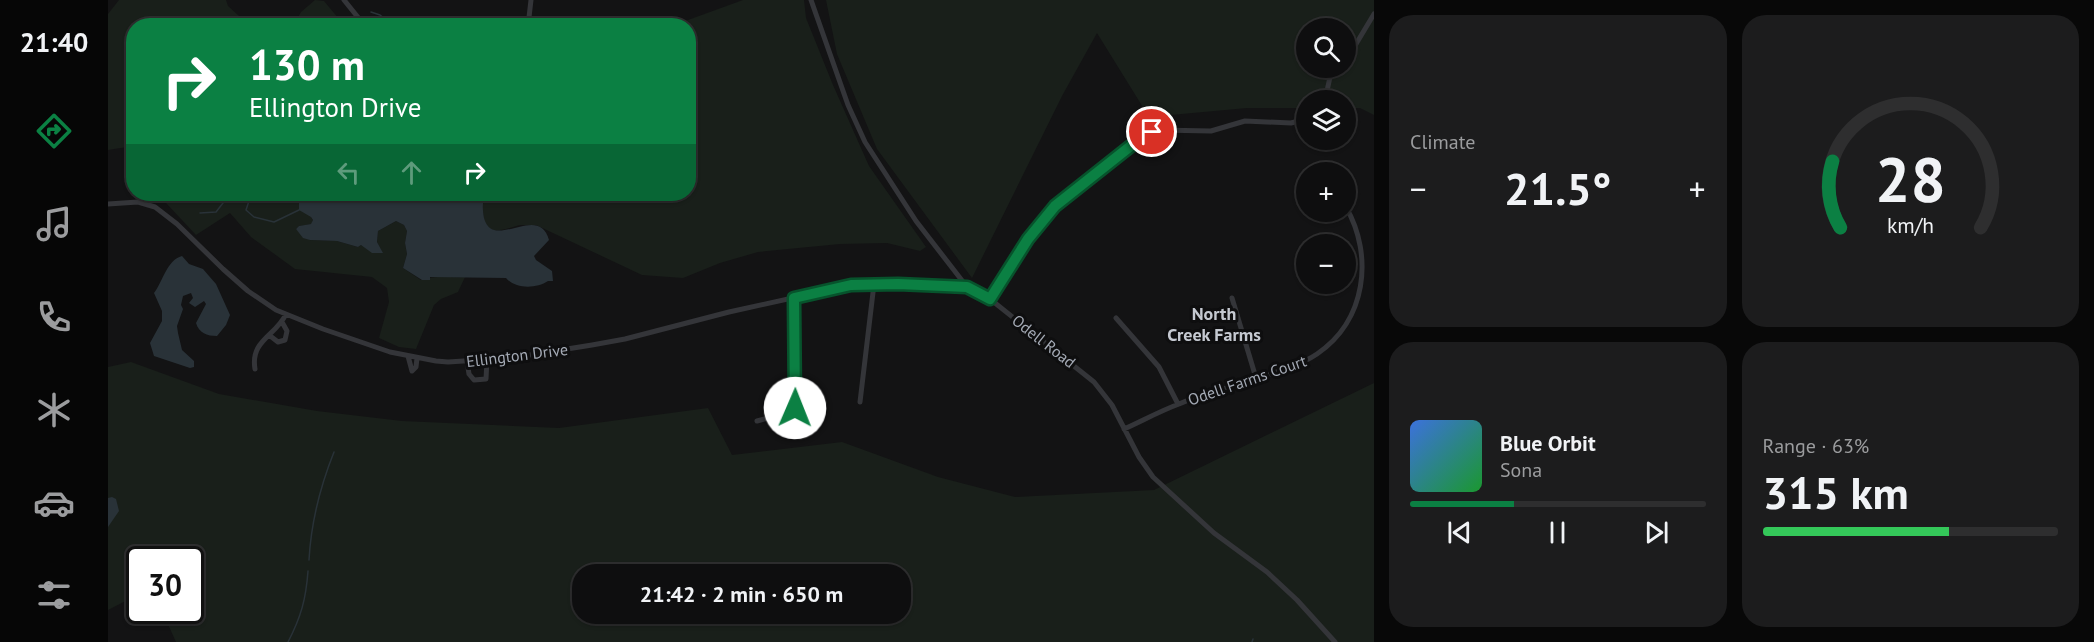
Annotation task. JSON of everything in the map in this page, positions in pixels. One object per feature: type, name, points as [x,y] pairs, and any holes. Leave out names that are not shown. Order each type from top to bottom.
[{"type":"street","points":[[344,0],[358,18]]},
{"type":"street","points":[[529,18],[531,0]]},
{"type":"street","name":"Odell Road","points":[[811,0],[848,105],[865,142],[916,221],[967,287],[990,299],[1094,382],[1112,405],[1148,470],[1162,487],[1214,533],[1267,572],[1298,600],[1335,642]]},
{"type":"street","points":[[1356,44],[1374,14]]},
{"type":"street","points":[[990,299],[1028,239],[1047,215],[1145,135],[1166,129],[1211,131],[1245,121],[1296,122]]},
{"type":"street","name":"Ellington Drive","points":[[108,204],[138,202],[155,207],[177,224],[248,291],[267,305],[286,314],[347,338],[408,356],[448,362],[529,356],[626,339],[729,312],[851,285],[967,287]]},
{"type":"street","name":"Odell Farms Court","points":[[1124,429],[1178,404],[1296,365],[1319,353],[1342,329],[1353,312],[1360,291],[1363,266],[1353,222]]},
{"type":"street","points":[[860,402],[874,284]]},
{"type":"street","points":[[757,421],[790,412],[795,408],[794,298]]},
{"type":"street","points":[[1232,298],[1256,378]]},
{"type":"street","points":[[255,369],[256,351],[282,322],[286,314]]},
{"type":"street","points":[[1116,318],[1158,367],[1178,404]]},
{"type":"street","points":[[269,335],[279,342],[285,340],[287,332],[282,322]]},
{"type":"street","points":[[408,356],[412,371],[416,368],[417,358]]},
{"type":"street","points":[[467,361],[470,377],[474,380],[483,380],[488,375],[487,359]]},
{"type":"shaded area","points":[[119,0],[226,0],[228,6],[241,18],[126,18],[126,147],[108,150],[108,14]]},
{"type":"shaded area","points":[[315,0],[324,1],[338,18],[298,18]]},
{"type":"shaded area","points":[[743,0],[804,0],[806,18],[869,166],[926,247],[920,251],[887,243],[840,244],[758,252],[720,263],[683,278],[642,275],[536,225],[521,225],[500,230],[490,229],[484,219],[484,201],[696,201],[696,18],[694,18]]},
{"type":"shaded area","points":[[826,0],[1374,0],[1374,115],[1356,108],[1356,90],[1296,90],[1296,108],[1247,108],[1149,117],[1097,33],[1062,96],[972,278],[877,149],[837,54]]},
{"type":"shaded area","points":[[168,201],[301,201],[313,220],[312,224],[299,226],[296,229],[310,240],[337,241],[358,247],[361,245],[382,252],[377,242],[378,231],[396,221],[404,225],[407,231],[405,243],[407,254],[403,268],[421,280],[438,277],[465,277],[458,292],[441,299],[434,305],[416,349],[399,347],[379,338],[389,302],[387,288],[372,277],[295,269],[251,237],[230,213],[196,235],[166,203]]},
{"type":"shaded area","points":[[299,201],[483,201],[484,218],[489,227],[506,230],[536,225],[544,230],[549,240],[534,256],[552,271],[553,281],[526,287],[510,282],[506,278],[430,277],[430,280],[422,280],[403,268],[407,254],[405,243],[407,231],[404,225],[396,221],[378,231],[377,242],[383,253],[372,253],[361,245],[358,247],[337,241],[303,238],[296,229],[299,226],[311,224],[313,220],[299,210]]},
{"type":"shaded area","points":[[182,256],[189,264],[203,269],[216,284],[230,315],[226,325],[217,336],[207,335],[201,332],[196,323],[206,304],[204,301],[195,307],[189,303],[193,298],[191,293],[183,296],[181,305],[183,309],[177,326],[182,350],[194,361],[194,367],[190,368],[154,356],[150,343],[162,321],[162,311],[154,293],[169,266]]},
{"type":"shaded area","points":[[131,362],[219,394],[317,411],[402,421],[559,428],[708,408],[732,455],[842,442],[938,477],[1015,497],[1154,490],[1374,383],[1374,642],[176,642],[168,624],[204,624],[204,546],[126,546],[126,601],[108,610],[108,367]]},
{"type":"shaded area","points":[[108,498],[116,499],[119,511],[108,527]]},
{"type":"waterway","points":[[371,12],[384,18]]},
{"type":"waterway","points":[[200,213],[216,212],[225,201]]},
{"type":"waterway","points":[[249,201],[246,210],[254,217],[274,222],[299,210]]},
{"type":"waterway","points":[[309,560],[317,505],[334,452]]},
{"type":"waterway","points":[[288,642],[302,608],[308,571]]},
{"type":"district","name":"North Creek Farms","points":[[1214,323]]},
{"type":"route","points":[[795,408],[794,298],[851,285],[898,284],[967,287],[990,299],[1028,239],[1055,206],[1137,141],[1152,132]]}]
